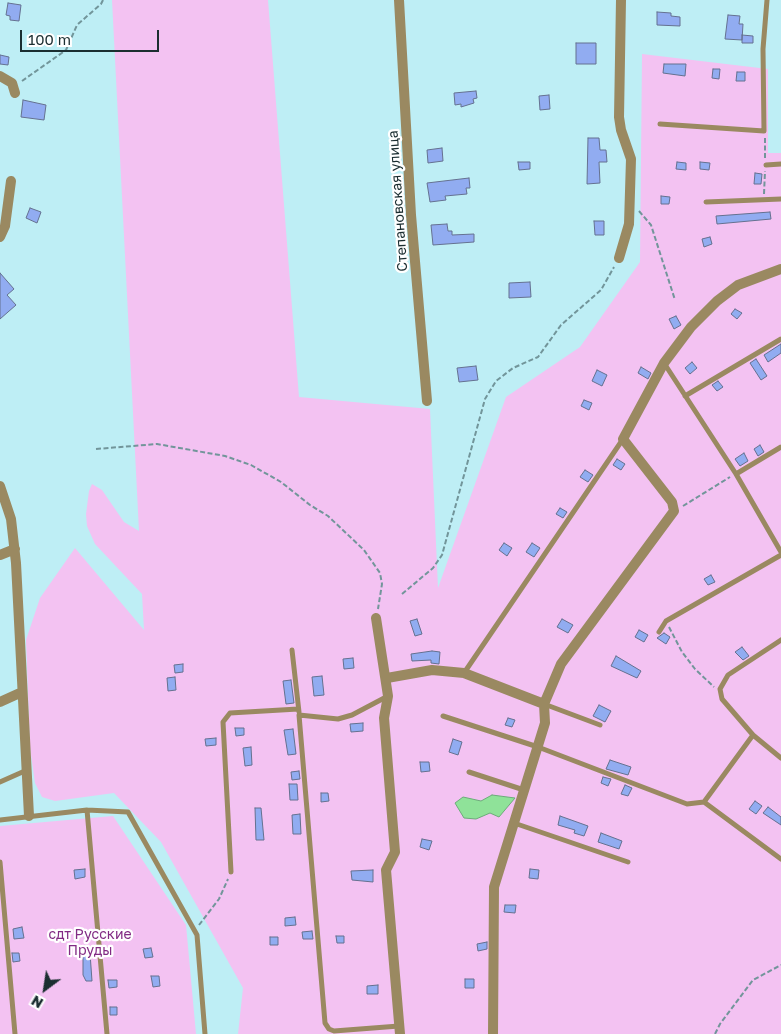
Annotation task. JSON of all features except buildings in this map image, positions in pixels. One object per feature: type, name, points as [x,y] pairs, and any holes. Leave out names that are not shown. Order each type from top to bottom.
[{"type":"street","name":"Степановская улица","points":[[399,0],[411,215],[427,401]]},
{"type":"street","points":[[619,258],[629,224],[631,159],[620,130],[619,117],[621,0]]},
{"type":"street","points":[[0,76],[8,79],[15,90]]},
{"type":"street","points":[[0,237],[5,226],[11,181]]},
{"type":"street","points":[[493,1034],[494,887],[545,723],[544,704],[561,664],[674,512],[672,502],[623,439],[664,363],[692,327],[717,301],[738,285],[781,269]]},
{"type":"street","points":[[0,486],[11,519],[14,549],[29,816]]},
{"type":"street","points":[[0,555],[14,549]]},
{"type":"street","points":[[376,618],[387,678],[388,696],[384,718],[395,852],[386,870],[400,1030]]},
{"type":"street","points":[[387,678],[432,670],[464,673],[544,704]]},
{"type":"street","points":[[0,702],[22,692]]},
{"type":"lane","points":[[660,124],[764,131],[763,49],[767,0]]},
{"type":"lane","points":[[766,165],[781,164]]},
{"type":"lane","points":[[706,202],[781,199]]},
{"type":"lane","points":[[685,396],[781,339]]},
{"type":"lane","points":[[659,632],[666,621],[781,553],[736,474],[664,363]]},
{"type":"lane","points":[[464,673],[623,439]]},
{"type":"lane","points":[[736,474],[781,447]]},
{"type":"lane","points":[[781,640],[728,676],[723,682],[720,694],[753,734],[781,758]]},
{"type":"lane","points":[[292,650],[299,712],[325,1023],[329,1029],[334,1031],[400,1030]]},
{"type":"lane","points":[[231,872],[223,722],[230,713],[299,712],[338,719],[352,715],[388,696]]},
{"type":"lane","points":[[544,704],[600,725]]},
{"type":"lane","points":[[443,716],[538,747],[687,804],[704,802],[781,859]]},
{"type":"lane","points":[[704,802],[753,734]]},
{"type":"lane","points":[[0,782],[27,770]]},
{"type":"lane","points":[[469,772],[524,790]]},
{"type":"lane","points":[[87,810],[107,1034]]},
{"type":"lane","points":[[0,820],[87,810],[128,812],[197,935],[205,1034]]},
{"type":"lane","points":[[513,822],[628,862]]},
{"type":"lane","points":[[0,862],[15,1034]]},
{"type":"path","points":[[15,90],[66,50],[77,25],[103,0]]},
{"type":"path","points":[[630,204],[651,225],[675,300]]},
{"type":"path","points":[[402,594],[433,568],[442,555],[485,399],[496,381],[513,368],[538,357],[561,325],[601,290],[619,258]]},
{"type":"path","points":[[96,449],[157,444],[225,456],[251,465],[281,482],[346,531],[377,566],[382,584],[376,618]]},
{"type":"path","points":[[674,512],[736,474]]},
{"type":"path","points":[[666,621],[690,664],[720,694]]},
{"type":"path","points":[[197,935],[200,922],[218,899],[231,872]]},
{"type":"path","points":[[716,1034],[720,1024],[753,980],[781,965]]},
{"type":"green space","points":[[112,0],[268,0],[299,397],[430,409],[438,588],[506,397],[580,347],[640,262],[642,54],[768,69],[768,153],[781,153],[781,1034],[238,1034],[243,988],[161,842],[114,793],[55,801],[42,797],[35,783],[30,748],[26,640],[40,598],[75,548],[144,630],[142,594],[95,544],[87,526],[86,514],[89,491],[92,484],[102,490],[124,522],[139,531]]},
{"type":"green space","name":"сдт Русские Пруды","points":[[113,816],[186,925],[196,1034],[0,1034],[0,826]]},
{"type":"shaded area","points":[[492,795],[515,798],[499,817],[490,813],[476,819],[464,818],[455,803],[463,797],[481,801]]}]
